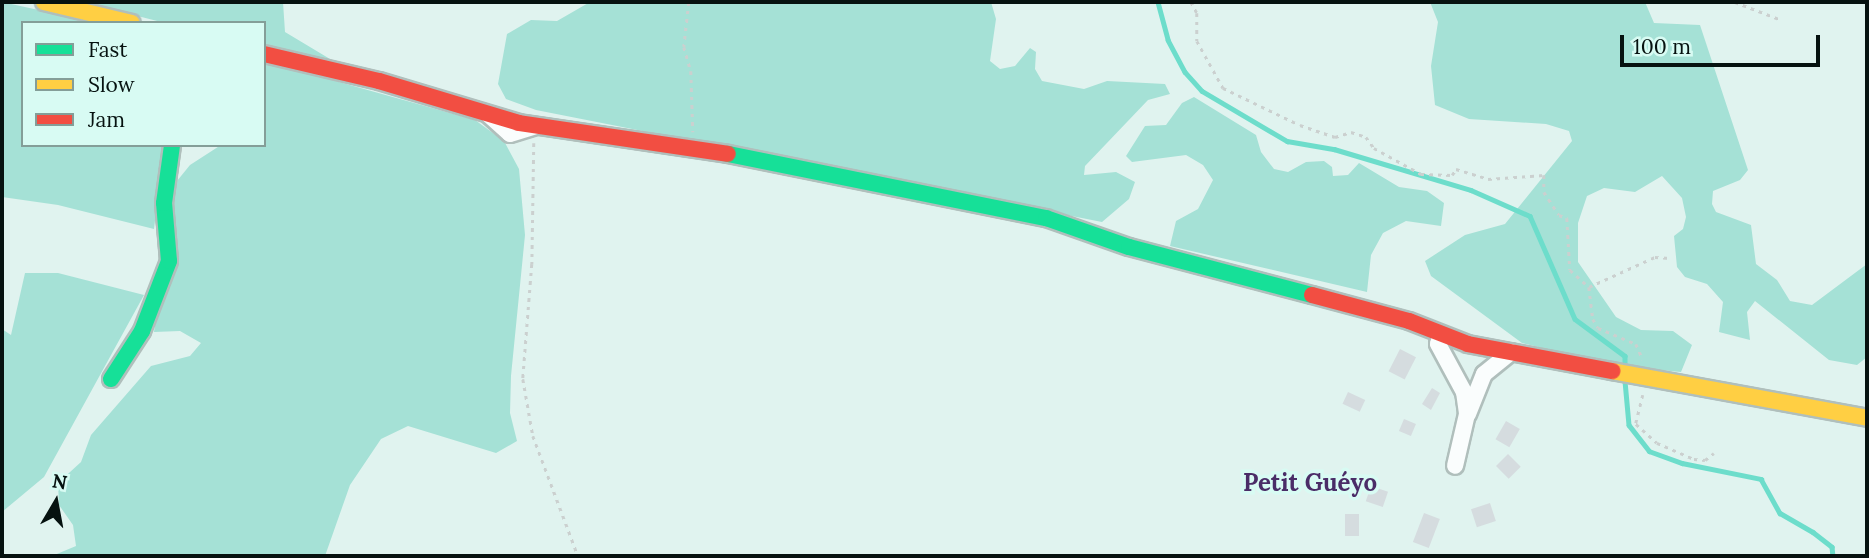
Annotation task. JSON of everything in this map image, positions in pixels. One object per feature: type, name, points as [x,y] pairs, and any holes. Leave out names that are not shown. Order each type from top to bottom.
[{"type":"street","points":[[44,2],[124,21]]},
{"type":"street","points":[[266,55],[536,126],[693,149],[1046,218],[1129,247],[1409,321],[1440,337],[1867,418]]},
{"type":"street","points":[[111,379],[142,331],[169,261],[164,203],[172,147]]},
{"type":"street","points":[[1440,337],[1437,344],[1464,392],[1467,414]]},
{"type":"street","points":[[1455,466],[1467,414],[1484,374],[1511,352]]},
{"type":"path","points":[[689,2],[684,47],[691,71],[693,149]]},
{"type":"path","points":[[1191,2],[1197,13],[1196,41],[1223,88],[1300,125],[1335,137],[1351,132],[1366,137],[1374,148],[1421,174],[1452,175],[1457,169],[1488,179],[1544,175],[1548,199],[1567,218],[1570,270],[1589,287]]},
{"type":"path","points":[[1735,2],[1783,20]]},
{"type":"path","points":[[536,126],[523,379],[533,436],[578,556]]},
{"type":"path","points":[[1589,287],[1655,257],[1670,258]]},
{"type":"path","points":[[1589,287],[1588,301],[1598,328],[1636,344],[1643,376],[1636,424],[1657,443],[1694,459],[1706,460],[1714,453]]},
{"type":"green space","points":[[2,2],[89,21],[21,21],[21,147],[164,147],[154,229],[58,205],[2,197]]},
{"type":"green space","points":[[83,2],[283,2],[285,32],[340,65],[266,49],[266,21],[157,21]]},
{"type":"green space","points":[[590,2],[991,2],[996,19],[990,61],[1000,69],[1015,66],[1030,48],[1036,52],[1035,69],[1042,81],[1084,89],[1107,81],[1165,84],[1170,94],[1148,100],[1085,166],[1084,175],[1116,172],[1135,182],[1129,199],[1102,222],[536,110],[506,99],[498,84],[507,34],[531,20],[557,21]]},
{"type":"green space","points":[[1430,2],[1645,2],[1654,23],[1700,25],[1748,170],[1740,180],[1713,191],[1712,204],[1716,212],[1751,225],[1756,264],[1777,280],[1790,301],[1812,305],[1867,264],[1867,357],[1857,365],[1829,360],[1755,301],[1747,312],[1750,340],[1719,332],[1723,302],[1707,284],[1685,277],[1677,267],[1674,236],[1683,229],[1686,217],[1682,198],[1662,176],[1635,192],[1604,188],[1587,196],[1578,223],[1578,262],[1616,317],[1641,330],[1673,331],[1692,345],[1681,372],[1616,366],[1522,343],[1431,276],[1425,261],[1465,235],[1505,224],[1572,141],[1569,131],[1546,124],[1469,119],[1435,105],[1431,66],[1438,22]]},
{"type":"green space","points":[[266,62],[475,120],[504,141],[519,169],[525,235],[511,376],[510,413],[517,441],[496,453],[408,426],[381,439],[350,485],[325,556],[52,556],[76,546],[73,525],[59,505],[58,483],[81,462],[91,435],[151,366],[190,356],[201,343],[180,331],[154,332],[177,181],[190,165],[218,147],[266,147]]},
{"type":"green space","points":[[1194,97],[1256,135],[1261,152],[1274,169],[1288,172],[1306,162],[1324,161],[1332,167],[1333,176],[1348,175],[1359,163],[1399,187],[1427,191],[1444,203],[1441,226],[1406,221],[1383,233],[1371,255],[1367,292],[1170,246],[1176,221],[1198,209],[1213,180],[1203,165],[1186,155],[1132,162],[1126,156],[1145,126],[1166,125],[1182,103]]},
{"type":"green space","points":[[25,273],[58,273],[144,295],[44,477],[2,512],[2,329],[11,335]]},
{"type":"building","points":[[1400,349],[1416,357],[1405,379],[1389,371]]},
{"type":"building","points":[[1432,388],[1440,393],[1431,410],[1422,404]]},
{"type":"building","points":[[1348,392],[1365,400],[1360,412],[1343,404]]},
{"type":"building","points":[[1404,419],[1416,424],[1411,436],[1399,431]]},
{"type":"building","points":[[1506,421],[1520,429],[1509,447],[1496,439]]},
{"type":"building","points":[[1508,454],[1521,467],[1509,479],[1496,466]]},
{"type":"building","points":[[1371,486],[1388,492],[1383,507],[1366,501]]},
{"type":"building","points":[[1490,503],[1496,521],[1477,527],[1471,509]]},
{"type":"building","points":[[1424,513],[1440,519],[1429,548],[1413,542]]},
{"type":"building","points":[[1345,514],[1359,514],[1359,536],[1345,536]]},
{"type":"waterway","points":[[1158,2],[1168,40],[1185,72],[1202,91],[1287,141],[1334,149],[1471,190],[1530,216],[1575,319],[1625,356],[1625,365]]},
{"type":"waterway","points":[[1625,381],[1629,425],[1649,451],[1682,463],[1761,479],[1780,513],[1813,532],[1832,547],[1833,556]]},
{"type":"traffic: fast","points":[[111,379],[142,331],[169,261],[164,203],[172,147]]},
{"type":"traffic: fast","points":[[728,154],[1046,218],[1129,247],[1312,295]]},
{"type":"traffic: slow","points":[[44,2],[124,21]]},
{"type":"traffic: slow","points":[[1612,371],[1867,418]]},
{"type":"traffic: jam","points":[[266,54],[379,81],[519,123],[728,154]]},
{"type":"traffic: jam","points":[[1312,295],[1409,321],[1468,344],[1612,371]]},
{"type":"district","name":"Petit Guéyo","points":[[1310,483]]}]
